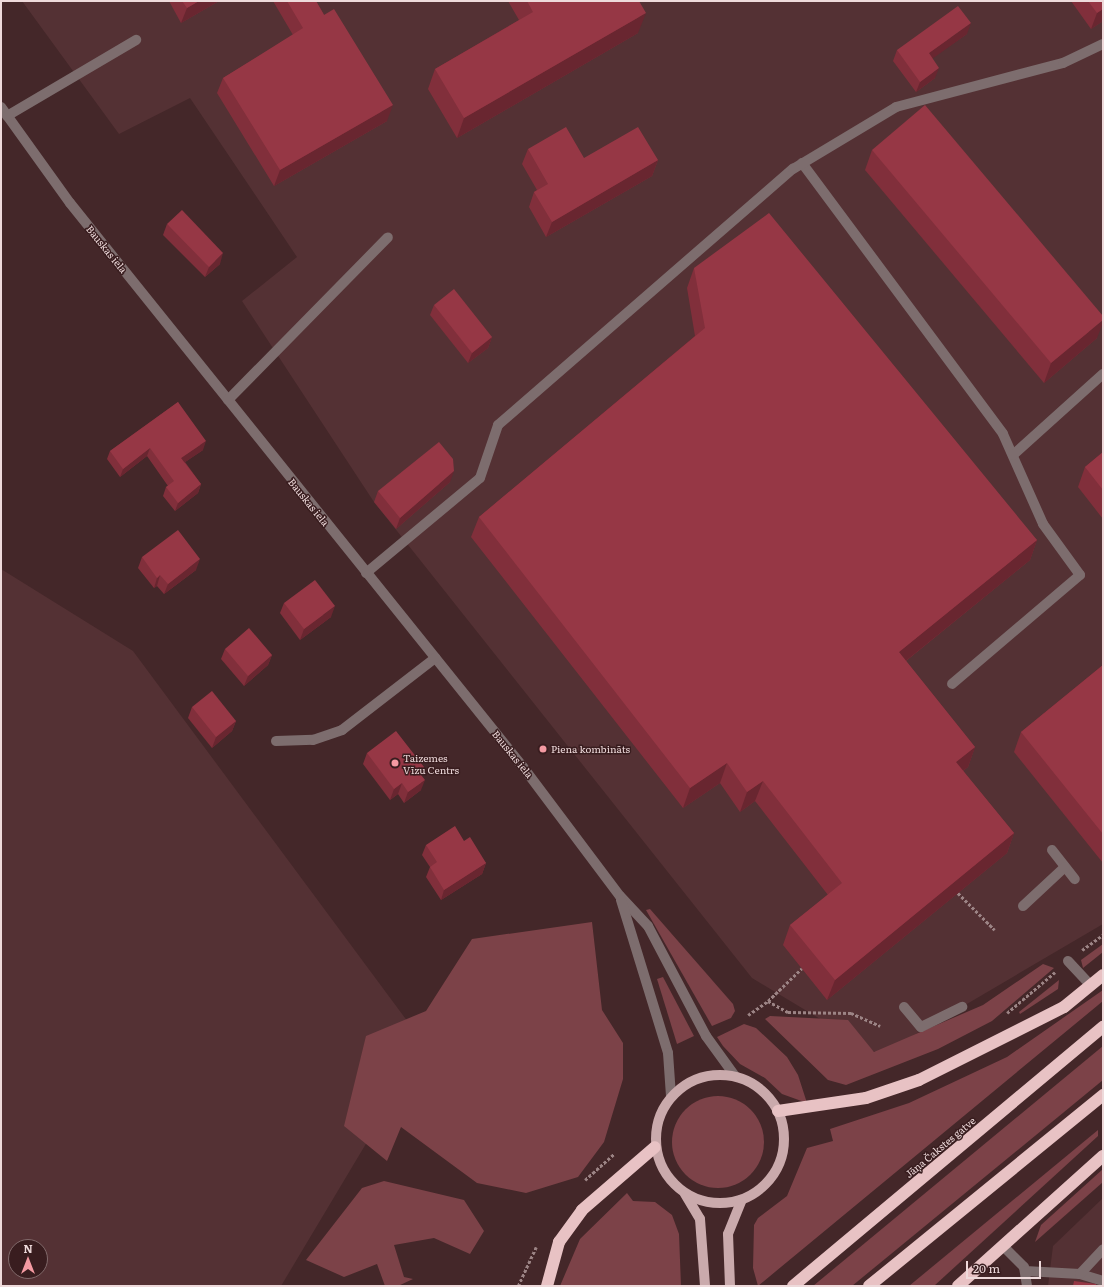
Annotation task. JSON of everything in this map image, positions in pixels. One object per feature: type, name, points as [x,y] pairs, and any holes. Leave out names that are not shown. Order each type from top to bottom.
[{"type":"highway","points":[[778,1111],[866,1098],[919,1080],[1064,1007],[1103,975]]},
{"type":"highway","name":"Jāņa Čakstes gatve","points":[[792,1286],[1103,1027]]},
{"type":"highway","points":[[869,1286],[1103,1095]]},
{"type":"highway","points":[[547,1286],[559,1242],[582,1210],[655,1146]]},
{"type":"highway","points":[[958,1286],[1004,1247],[1103,1156]]},
{"type":"main road","points":[[686,1194],[703,1202],[723,1204],[742,1200],[767,1183],[782,1157],[784,1134],[778,1111],[758,1087],[735,1076],[700,1077],[672,1096],[656,1128],[655,1146],[660,1165],[686,1194],[700,1219],[705,1286]]},
{"type":"main road","points":[[730,1286],[728,1234],[742,1200]]},
{"type":"street","points":[[7,116],[136,40]]},
{"type":"street","points":[[366,573],[480,478],[498,425],[802,163],[896,107],[1063,63],[1103,44]]},
{"type":"street","name":"Bauskas iela","points":[[1,106],[70,203],[586,846],[620,896]]},
{"type":"street","points":[[802,163],[1003,434],[1043,524],[1080,575],[952,684]]},
{"type":"street","points":[[228,400],[388,237]]},
{"type":"street","points":[[1013,455],[1103,374]]},
{"type":"street","points":[[276,741],[313,740],[342,730],[435,658]]},
{"type":"street","points":[[1052,850],[1075,879]]},
{"type":"street","points":[[1022,906],[1065,867]]},
{"type":"street","points":[[620,896],[648,926],[706,1036],[735,1076]]},
{"type":"street","points":[[620,896],[664,1039],[672,1096]]},
{"type":"street","points":[[1068,961],[1090,985]]},
{"type":"street","points":[[904,1007],[921,1027],[962,1007]]},
{"type":"street","points":[[1004,1247],[1025,1271],[1026,1286]]},
{"type":"street","points":[[1080,1274],[1103,1250]]},
{"type":"street","points":[[1025,1271],[1080,1274],[1103,1281]]},
{"type":"path","points":[[958,893],[996,930]]},
{"type":"path","points":[[1000,1019],[1068,961],[1103,935]]},
{"type":"path","points":[[748,1015],[768,1001],[802,968]]},
{"type":"path","points":[[768,1001],[788,1012],[851,1013],[880,1026]]},
{"type":"shaded area","points":[[22,1],[1103,1],[1103,924],[880,1055],[752,978],[374,502],[242,301],[297,257],[190,98],[119,134]]},
{"type":"shaded area","points":[[1,569],[133,651],[425,1045],[281,1286],[1,1286]]},
{"type":"shaded area","points":[[650,909],[733,1004],[735,1011],[731,1018],[712,1026],[646,910]]},
{"type":"shaded area","points":[[592,922],[602,1010],[623,1043],[623,1079],[604,1142],[578,1177],[526,1193],[477,1183],[401,1127],[387,1161],[344,1126],[366,1036],[426,1011],[472,939]]},
{"type":"shaded area","points":[[1103,944],[1103,952],[1083,968],[1081,960]]},
{"type":"shaded area","points":[[1043,964],[1054,968],[992,1021],[938,1049],[846,1085],[828,1080],[765,1019],[770,1016],[848,1020],[874,1052],[983,1005]]},
{"type":"shaded area","points":[[663,977],[694,1036],[677,1044],[657,979]]},
{"type":"shaded area","points":[[1059,980],[1058,989],[1020,1014],[1019,1012]]},
{"type":"shaded area","points":[[1103,990],[1103,1001],[758,1286],[753,1268],[754,1225],[758,1218],[787,1196],[807,1148],[833,1141],[830,1129],[909,1103],[1007,1057]]},
{"type":"shaded area","points":[[744,1024],[756,1028],[787,1057],[798,1075],[807,1103],[782,1094],[765,1078],[740,1064],[723,1046],[717,1037]]},
{"type":"shaded area","points":[[1103,1046],[1103,1080],[852,1286],[813,1286]]},
{"type":"shaded area","points":[[718,1096],[736,1099],[751,1109],[761,1124],[764,1142],[761,1160],[751,1175],[736,1185],[718,1188],[700,1185],[685,1175],[675,1160],[672,1142],[675,1124],[685,1109],[700,1099]]},
{"type":"shaded area","points":[[1098,1130],[1098,1136],[934,1286],[909,1286]]},
{"type":"shaded area","points":[[1103,1169],[1103,1182],[1035,1242],[1041,1225]]},
{"type":"shaded area","points":[[384,1181],[464,1200],[484,1231],[470,1254],[434,1238],[394,1245],[404,1277],[413,1279],[398,1286],[385,1286],[377,1264],[344,1277],[306,1260],[362,1188]]},
{"type":"shaded area","points":[[627,1193],[633,1201],[655,1202],[672,1215],[679,1234],[681,1286],[560,1286],[580,1239]]},
{"type":"shaded area","points":[[1103,1198],[1103,1286],[1048,1286],[1053,1246]]},
{"type":"building","points":[[182,1],[199,1],[187,8]]},
{"type":"building","points":[[287,1],[316,1],[324,15],[334,9],[393,105],[280,170],[223,78],[303,28]]},
{"type":"building","points":[[527,1],[639,1],[646,13],[464,118],[435,69],[533,12]]},
{"type":"building","points":[[1088,1],[1103,1],[1103,9],[1097,13]]},
{"type":"building","points":[[958,6],[971,23],[929,53],[939,68],[920,82],[897,50]]},
{"type":"building","points":[[925,105],[1103,316],[1103,320],[1051,363],[872,150]]},
{"type":"building","points":[[566,127],[584,158],[638,127],[658,160],[552,222],[534,192],[548,184],[528,149]]},
{"type":"building","points":[[182,210],[223,253],[209,267],[167,224]]},
{"type":"building","points":[[769,213],[1037,540],[899,652],[975,747],[956,762],[1014,833],[835,980],[790,925],[842,883],[763,781],[747,792],[727,763],[690,788],[479,517],[705,328],[694,268]]},
{"type":"building","points":[[454,289],[492,337],[472,353],[434,305]]},
{"type":"building","points":[[178,402],[206,441],[181,458],[201,484],[178,503],[166,487],[174,481],[150,448],[123,469],[110,451]]},
{"type":"building","points":[[439,442],[453,459],[454,471],[400,518],[378,491]]},
{"type":"building","points":[[1103,452],[1103,490],[1085,467]]},
{"type":"building","points":[[178,530],[200,559],[168,584],[160,575],[157,578],[142,557]]},
{"type":"building","points":[[315,580],[335,606],[304,629],[284,603]]},
{"type":"building","points":[[249,628],[272,655],[248,676],[225,649]]},
{"type":"building","points":[[1103,665],[1103,834],[1021,732]]},
{"type":"building","points":[[212,691],[236,721],[216,737],[192,707]]},
{"type":"building","points":[[396,731],[424,767],[418,771],[425,780],[408,792],[402,783],[394,789],[367,753]]},
{"type":"building","points":[[455,826],[464,841],[470,837],[486,863],[444,890],[430,867],[437,862],[426,845]]},
{"type":"building","points":[[1074,1281],[1096,1284],[1096,1286],[1073,1286]]},
{"type":"place","name":"Piena kombināts","points":[[543,749]]},
{"type":"place","name":"Taizemes Vīzu Centrs","points":[[395,763]]}]
